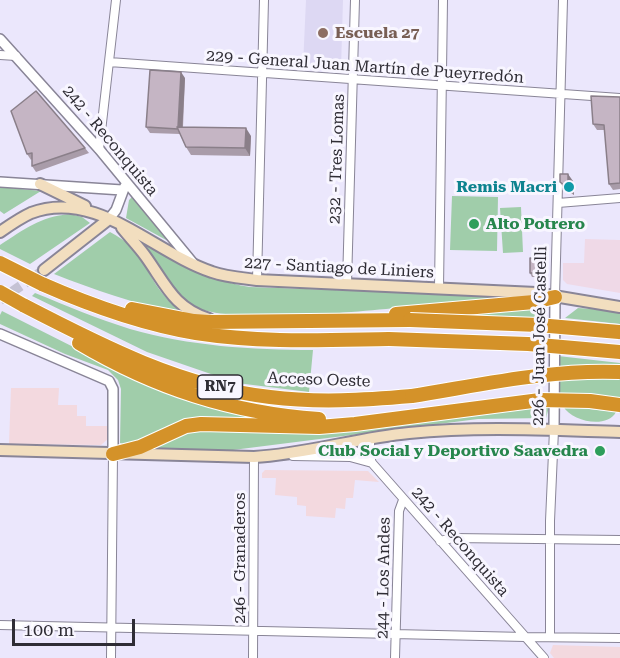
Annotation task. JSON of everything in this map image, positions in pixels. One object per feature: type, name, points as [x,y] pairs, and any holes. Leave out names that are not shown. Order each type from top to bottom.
[{"type":"highway","points":[[0,263],[43,277],[66,294],[128,317],[195,333],[240,338],[298,340],[389,339],[528,344],[620,352]]},
{"type":"highway","name":"Acceso Oeste","points":[[0,292],[23,306],[127,357],[170,374],[239,392],[270,397],[365,400],[412,396],[530,376],[572,372],[620,372]]},
{"type":"highway","points":[[66,294],[194,321],[410,320],[538,325],[620,332]]},
{"type":"highway","points":[[303,321],[534,302],[555,297]]},
{"type":"highway","points":[[42,315],[60,332],[123,367],[229,407],[256,413],[306,418],[389,419]]},
{"type":"highway","points":[[113,454],[140,447],[186,426],[201,424],[319,427],[540,400],[590,401],[620,405]]},
{"type":"main road","points":[[40,184],[93,211]]},
{"type":"main road","name":"227 - Santiago de Liniers","points":[[0,232],[20,219],[46,209],[74,207],[93,211],[195,265],[213,272],[257,280],[536,293],[620,307]]},
{"type":"main road","points":[[43,277],[113,222],[146,258],[178,302],[196,315],[223,322]]},
{"type":"main road","points":[[0,450],[254,458],[370,438],[445,430],[620,432]]},
{"type":"street","points":[[99,149],[116,0]]},
{"type":"street","points":[[257,280],[264,0]]},
{"type":"street","name":"232 - Tres Lomas","points":[[347,284],[355,0]]},
{"type":"street","points":[[439,288],[443,0]]},
{"type":"street","name":"226 - Juan José Castelli","points":[[550,637],[550,539],[562,0]]},
{"type":"street","name":"242 - Reconquista","points":[[0,39],[99,149],[124,187],[195,265]]},
{"type":"street","points":[[0,56],[16,56]]},
{"type":"street","name":"229 - General Juan Martín de Pueyrredón","points":[[109,62],[620,98]]},
{"type":"street","points":[[0,182],[124,187],[113,222]]},
{"type":"street","points":[[558,203],[620,198]]},
{"type":"street","points":[[0,334],[109,381],[112,385],[111,658]]},
{"type":"street","points":[[370,438],[372,463]]},
{"type":"street","points":[[273,456],[350,457],[372,463]]},
{"type":"street","name":"246 - Granaderos","points":[[253,658],[254,458]]},
{"type":"street","name":"242 - Reconquista","points":[[372,463],[544,658]]},
{"type":"street","name":"244 - Los Andes","points":[[395,658],[399,511],[403,500]]},
{"type":"street","points":[[440,541],[453,538],[620,540]]},
{"type":"street","points":[[0,625],[525,638],[620,638]]},
{"type":"shaded area","name":"Escuela 27","points":[[306,0],[343,0],[341,68],[303,66]]},
{"type":"shaded area","points":[[585,239],[620,240],[620,293],[567,284],[563,280],[563,263],[584,263]]},
{"type":"shaded area","points":[[11,388],[59,388],[58,405],[77,405],[77,416],[86,416],[86,426],[110,426],[109,438],[101,445],[9,444]]},
{"type":"shaded area","points":[[265,470],[368,471],[379,482],[355,480],[353,498],[346,498],[345,509],[336,508],[335,518],[306,516],[306,506],[297,505],[297,497],[275,495],[276,478],[262,478]]},
{"type":"shaded area","points":[[553,645],[620,647],[620,658],[554,658],[550,653]]},
{"type":"green space","points":[[0,187],[41,191],[4,214],[0,211]]},
{"type":"green space","name":"Alto Potrero","points":[[452,196],[498,197],[497,251],[450,250]]},
{"type":"green space","points":[[132,197],[169,238],[168,241],[126,218],[129,200]]},
{"type":"green space","points":[[521,207],[523,252],[503,253],[500,208]]},
{"type":"green space","points":[[70,214],[82,217],[90,223],[30,264],[0,249],[0,245],[33,225],[50,218]]},
{"type":"green space","points":[[110,232],[121,238],[135,251],[159,289],[178,310],[177,312],[115,296],[54,274]]},
{"type":"green space","points":[[134,237],[176,262],[203,274],[250,287],[532,297],[531,300],[475,300],[366,311],[281,316],[211,312],[189,304],[181,297]]},
{"type":"green space","points":[[35,293],[118,325],[152,335],[244,348],[313,350],[309,392],[237,383],[147,352],[32,296]]},
{"type":"green space","points":[[545,305],[545,319],[442,314]]},
{"type":"green space","points":[[578,308],[620,311],[620,324],[565,318]]},
{"type":"green space","points":[[2,311],[119,370],[319,424],[183,424],[126,445],[120,443],[121,389],[118,380],[108,370],[65,354],[0,324]]},
{"type":"green space","points":[[558,356],[620,363],[620,400],[557,395]]},
{"type":"green space","points":[[563,406],[616,412],[612,417],[598,422],[574,416]]},
{"type":"green space","points":[[549,407],[546,418],[478,419],[217,452],[150,450],[192,429]]},
{"type":"building","points":[[150,70],[181,72],[178,129],[146,127]]},
{"type":"building","points":[[36,91],[85,148],[32,166],[32,153],[27,154],[11,111]]},
{"type":"building","points":[[591,96],[620,97],[620,183],[609,184],[604,125],[593,124]]},
{"type":"building","points":[[177,127],[246,128],[245,148],[186,147]]},
{"type":"building","points":[[560,174],[568,174],[568,188],[560,182]]},
{"type":"building","points":[[530,258],[543,259],[543,273],[530,273]]},
{"type":"tunnel","points":[[0,300],[44,270]]},
{"type":"place","name":"Escuela 27","points":[[323,33]]},
{"type":"place","name":"Remis Macri","points":[[569,187]]},
{"type":"place","name":"Alto Potrero","points":[[474,224]]},
{"type":"place","name":"Club Social y Deportivo Saavedra","points":[[600,451]]}]
